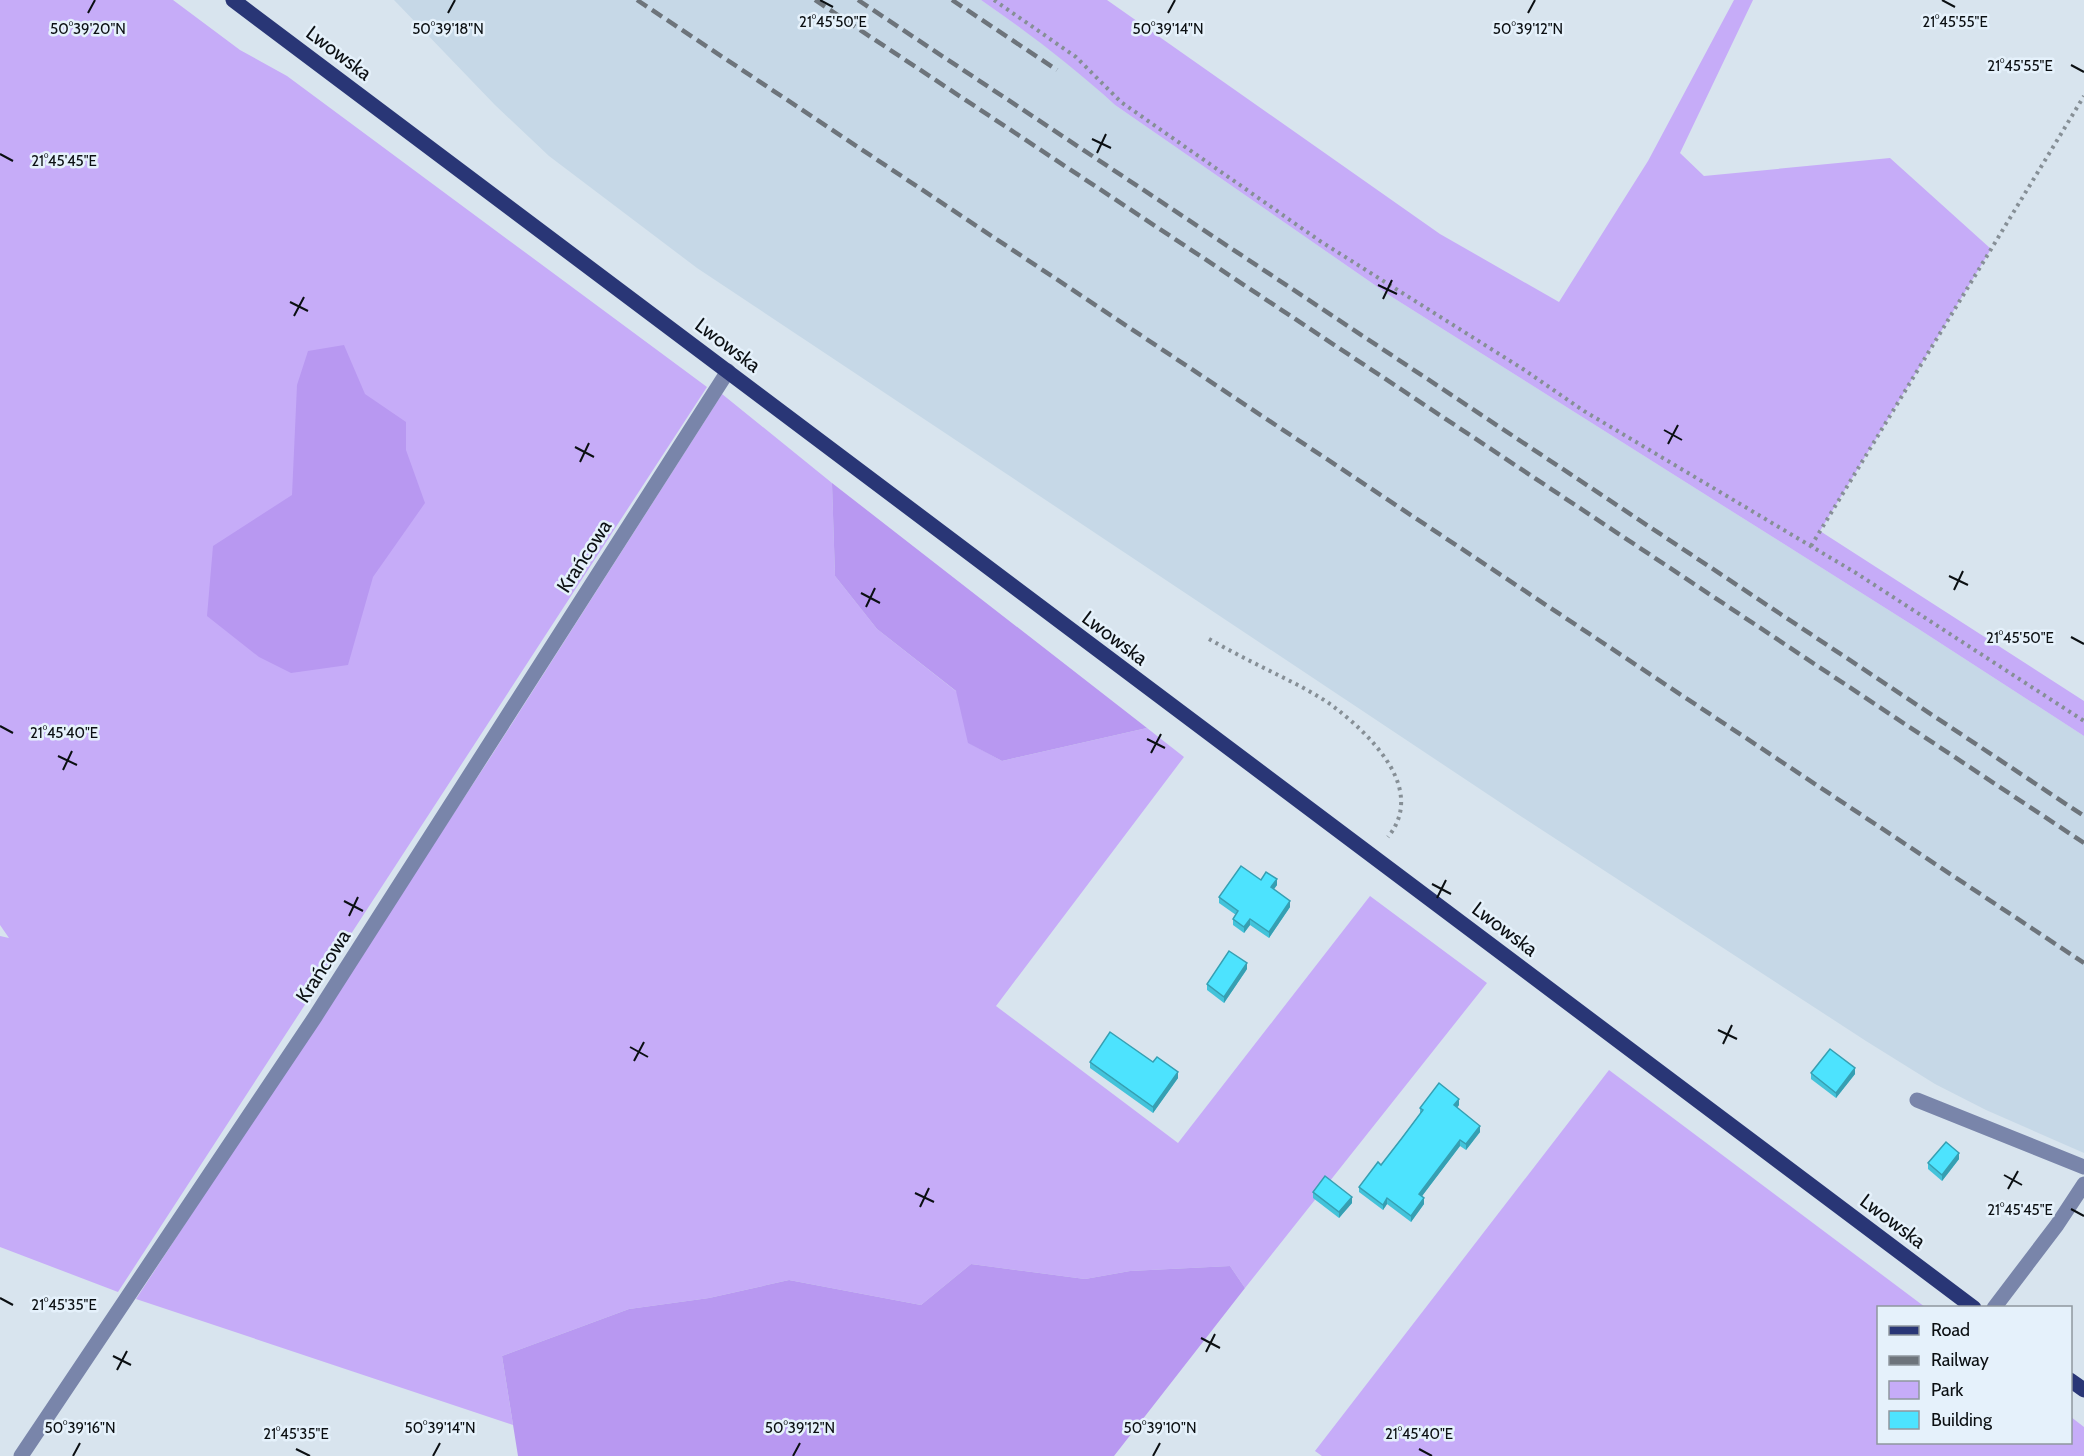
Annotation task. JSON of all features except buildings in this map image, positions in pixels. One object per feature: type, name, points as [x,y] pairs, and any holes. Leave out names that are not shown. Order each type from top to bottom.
[{"type":"main road","name":"Lwowska","points":[[232,0],[1971,1306]]},
{"type":"street","name":"Krańcowa","points":[[21,1456],[315,1017],[728,371]]},
{"type":"street","points":[[1917,1100],[2084,1167]]},
{"type":"street","points":[[1996,1306],[2057,1225],[2084,1184]]},
{"type":"path","points":[[994,0],[1076,57],[1121,102],[1320,241],[1523,369],[1584,411],[1810,546],[2084,721]]},
{"type":"path","points":[[1810,546],[2084,96]]},
{"type":"path","points":[[1209,639],[1298,686],[1337,710],[1376,745],[1394,771],[1402,795],[1400,813],[1392,832],[1373,856]]},
{"type":"shaded area","points":[[394,0],[981,0],[1042,43],[1115,105],[1392,297],[2084,736],[2084,1153],[1986,1110],[1935,1084],[1866,1041],[1522,817],[697,268],[549,156],[495,105]]},
{"type":"shaded area","points":[[344,345],[365,394],[406,422],[406,450],[425,503],[373,577],[348,665],[291,673],[259,657],[207,616],[213,546],[292,495],[297,385],[308,351]]},
{"type":"shaded area","points":[[832,483],[1147,728],[1002,761],[968,743],[956,691],[877,629],[835,576]]},
{"type":"shaded area","points":[[971,1264],[1085,1279],[1130,1271],[1230,1266],[1245,1288],[1114,1456],[518,1456],[502,1356],[629,1309],[709,1298],[789,1280],[921,1305]]},
{"type":"green space","points":[[0,0],[173,0],[240,50],[287,76],[707,387],[118,1292],[0,1247],[0,936],[9,938],[0,925]]},
{"type":"green space","points":[[981,0],[1107,0],[1440,234],[1559,302],[1648,161],[1734,0],[1753,0],[1680,153],[1704,176],[1890,158],[1991,249],[1820,531],[2084,701],[2084,736],[1392,297],[1115,105],[1050,50]]},
{"type":"green space","points":[[722,394],[832,483],[835,576],[877,629],[957,692],[969,743],[1002,761],[1147,728],[1184,757],[996,1006],[1178,1143],[1370,896],[1487,983],[1245,1288],[1230,1266],[1130,1271],[1085,1279],[971,1264],[921,1305],[789,1280],[709,1298],[629,1309],[502,1356],[513,1425],[136,1299],[488,761]]},
{"type":"green space","points":[[1609,1070],[1924,1306],[1877,1306],[1877,1444],[2072,1444],[2072,1418],[2084,1427],[2084,1456],[1322,1456],[1315,1451]]},
{"type":"railway","points":[[637,0],[2084,963]]},
{"type":"railway","points":[[815,0],[2084,843]]},
{"type":"railway","points":[[858,0],[2084,816]]},
{"type":"railway","points":[[952,0],[1057,70]]}]
